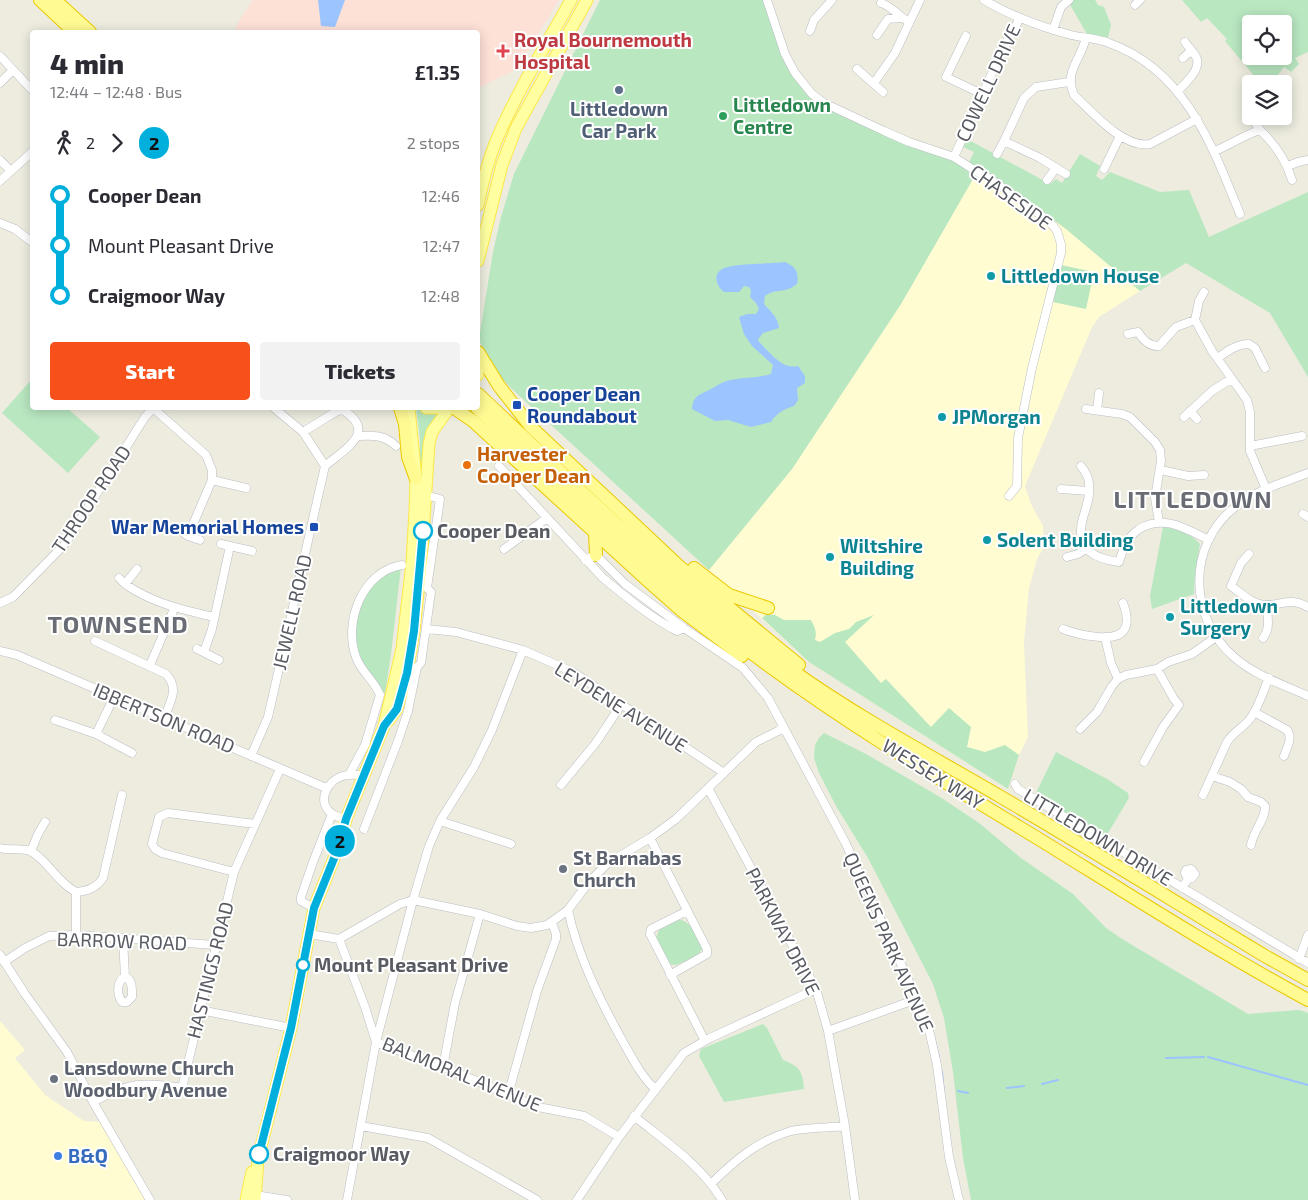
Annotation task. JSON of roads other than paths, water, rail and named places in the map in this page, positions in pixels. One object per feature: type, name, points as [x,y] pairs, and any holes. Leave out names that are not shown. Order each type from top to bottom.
[{"type":"highway","points":[[40,0],[72,30]]},
{"type":"highway","points":[[55,0],[88,30]]},
{"type":"highway","points":[[480,355],[499,386],[531,427],[590,491]]},
{"type":"highway","points":[[480,396],[590,491],[730,594],[768,608]]},
{"type":"highway","points":[[401,410],[405,424],[408,457],[416,479]]},
{"type":"highway","points":[[457,410],[473,421],[682,611],[729,647],[800,696],[861,729]]},
{"type":"highway","name":"WESSEX WAY","points":[[479,410],[648,566],[721,629],[805,692],[861,729],[1215,947],[1308,1000]]},
{"type":"highway","name":"WESSEX WAY","points":[[590,491],[775,645],[888,731],[1308,980]]},
{"type":"highway","points":[[591,558],[595,533]]},
{"type":"main road","points":[[480,195],[484,176],[499,134],[520,88],[571,0]]},
{"type":"main road","points":[[480,253],[502,165],[516,128],[587,0]]},
{"type":"main road","points":[[252,1198],[252,1174],[258,1161],[291,1028],[314,908],[339,846],[346,819],[384,726],[402,649],[412,562],[416,479],[409,410]]},
{"type":"main road","points":[[384,726],[397,709],[413,667],[414,631],[423,587],[429,444],[432,432],[446,410]]},
{"type":"main road","points":[[402,649],[408,635],[414,590],[423,587]]},
{"type":"street","name":"CHASESIDE","points":[[767,0],[785,54],[795,73],[812,94],[824,103],[884,131],[910,142],[954,156],[989,178],[1049,221],[1057,231],[1061,244],[1061,253],[1032,368],[1018,438],[1017,486],[1009,496]]},
{"type":"street","points":[[810,31],[814,20],[832,0]]},
{"type":"street","points":[[874,82],[895,53],[920,0]]},
{"type":"street","name":"COWELL DRIVE","points":[[954,156],[1004,47],[1020,18],[984,0]]},
{"type":"street","points":[[1053,30],[1061,7],[1069,0]]},
{"type":"street","points":[[881,3],[893,8],[900,18]]},
{"type":"street","points":[[877,35],[888,19],[900,18],[909,22]]},
{"type":"street","points":[[1020,18],[1053,30],[1108,42],[1142,59],[1178,90],[1197,119],[1214,151],[1240,214]]},
{"type":"street","points":[[966,36],[946,77],[982,94]]},
{"type":"street","points":[[1086,38],[1083,50],[1073,66],[1070,82],[1074,95],[1120,136],[1133,143],[1150,144],[1197,119]]},
{"type":"street","points":[[1178,90],[1196,68],[1197,60],[1185,42]]},
{"type":"street","points":[[1183,58],[1191,51]]},
{"type":"street","points":[[0,56],[30,88]]},
{"type":"street","points":[[857,68],[883,92]]},
{"type":"street","points":[[0,83],[13,70]]},
{"type":"street","points":[[997,154],[1024,98],[1036,87],[1070,82]]},
{"type":"street","points":[[1257,125],[1272,142],[1288,166],[1292,180]]},
{"type":"street","points":[[1214,151],[1260,130]]},
{"type":"street","points":[[1104,169],[1120,136]]},
{"type":"street","points":[[1004,141],[1040,158],[1066,174]]},
{"type":"street","points":[[0,181],[30,154]]},
{"type":"street","points":[[0,160],[11,171]]},
{"type":"street","points":[[1288,166],[1308,160]]},
{"type":"street","points":[[1047,180],[1056,168]]},
{"type":"street","points":[[0,224],[15,230],[30,241]]},
{"type":"street","points":[[1204,292],[1199,301],[1194,320],[1249,406],[1252,456],[1266,489]]},
{"type":"street","points":[[1139,323],[1138,332],[1148,344],[1159,346],[1176,327],[1194,320]]},
{"type":"street","points":[[1128,334],[1138,332]]},
{"type":"street","points":[[1218,358],[1231,349],[1246,343],[1253,345],[1265,368]]},
{"type":"street","points":[[1156,346],[1158,355]]},
{"type":"street","points":[[1258,354],[1267,350]]},
{"type":"street","points":[[1184,417],[1212,391],[1231,379]]},
{"type":"street","points":[[1097,410],[1099,393]]},
{"type":"street","points":[[1086,409],[1122,414],[1135,421],[1158,446],[1161,455],[1161,470],[1156,498],[1159,522]]},
{"type":"street","name":"THROOP ROAD","points":[[0,603],[14,597],[65,544],[151,410]]},
{"type":"street","points":[[155,410],[206,455],[212,470],[212,480],[188,536]]},
{"type":"street","points":[[276,410],[303,432],[325,466],[354,442],[358,436],[358,425],[353,416],[345,410]]},
{"type":"street","points":[[303,432],[342,410]]},
{"type":"street","points":[[1190,411],[1197,419]]},
{"type":"street","points":[[1293,429],[1293,438]]},
{"type":"street","points":[[358,436],[379,436],[390,440],[396,446]]},
{"type":"street","points":[[1250,446],[1302,436]]},
{"type":"street","name":"JEWELL ROAD","points":[[251,756],[268,717],[325,466]]},
{"type":"street","points":[[499,466],[547,518],[591,558],[684,628]]},
{"type":"street","points":[[1081,466],[1088,478],[1089,491],[1081,532],[1087,548],[1099,558],[1119,562]]},
{"type":"street","points":[[1161,470],[1188,476],[1204,475]]},
{"type":"street","points":[[1308,473],[1266,489],[1243,501],[1228,513],[1208,540],[1199,572],[1199,596],[1206,619],[1216,638],[1235,658],[1268,678],[1308,696]]},
{"type":"street","points":[[212,480],[246,488]]},
{"type":"street","points":[[1062,489],[1089,491]]},
{"type":"street","points":[[364,828],[408,711],[413,667],[421,663],[431,592],[423,587],[440,499],[426,495]]},
{"type":"street","points":[[504,549],[547,518]]},
{"type":"street","points":[[1118,571],[1119,562],[1126,543],[1130,537],[1143,527],[1159,522],[1175,524],[1208,540]]},
{"type":"street","points":[[177,528],[188,536],[200,540]]},
{"type":"street","points":[[221,544],[252,551]]},
{"type":"street","points":[[219,660],[200,651],[214,617],[230,546]]},
{"type":"street","points":[[1067,557],[1078,554],[1087,548]]},
{"type":"street","points":[[1231,586],[1241,564],[1249,554]]},
{"type":"street","points":[[591,558],[603,578],[644,610],[676,630],[684,628]]},
{"type":"street","points":[[349,775],[365,744],[380,695],[378,688],[361,667],[351,640],[359,598],[381,573],[392,566],[402,565]]},
{"type":"street","points":[[125,584],[137,569]]},
{"type":"street","points":[[118,578],[137,592],[174,609],[214,617]]},
{"type":"street","points":[[1221,585],[1231,586],[1246,597],[1263,605],[1290,601],[1308,607]]},
{"type":"street","points":[[1064,629],[1077,634],[1106,637],[1121,633],[1126,621],[1124,603]]},
{"type":"street","points":[[1263,638],[1268,632],[1267,605]]},
{"type":"street","points":[[150,665],[174,609]]},
{"type":"street","name":"QUEENS PARK AVENUE","points":[[684,628],[743,668],[768,698],[845,842],[917,999],[930,1034],[937,1065],[949,1157],[959,1200]]},
{"type":"street","name":"LEYDENE AVENUE","points":[[427,629],[456,632],[523,650],[573,672],[724,773]]},
{"type":"street","points":[[1106,637],[1111,663],[1118,679]]},
{"type":"street","points":[[1080,729],[1097,712],[1118,679],[1126,675],[1157,668],[1192,654],[1216,638]]},
{"type":"street","points":[[94,641],[150,665],[166,674],[173,681],[174,690],[164,718]]},
{"type":"street","points":[[346,1200],[376,1042],[429,846],[440,821],[482,752],[523,650]]},
{"type":"street","name":"IBBERTSON ROAD","points":[[0,651],[17,655],[326,788]]},
{"type":"street","points":[[1144,762],[1164,727],[1182,707],[1174,699],[1157,668]]},
{"type":"street","points":[[1204,795],[1230,736],[1249,720],[1268,678]]},
{"type":"street","points":[[380,695],[390,702]]},
{"type":"street","points":[[96,734],[114,697]]},
{"type":"street","points":[[561,785],[595,744],[621,704]]},
{"type":"street","points":[[1254,712],[1290,733],[1284,756]]},
{"type":"street","points":[[55,720],[96,734],[132,752]]},
{"type":"street","points":[[309,934],[339,939],[400,904],[413,900],[480,914],[517,926],[531,928],[552,923],[568,910],[588,883],[608,863],[676,820],[756,742],[784,728]]},
{"type":"street","name":"HASTINGS ROAD","points":[[93,1102],[115,1090],[134,1085],[158,1084],[182,1088],[234,872],[280,769]]},
{"type":"street","points":[[346,819],[332,814],[328,810],[324,798],[326,788],[338,778],[349,775],[363,776]]},
{"type":"street","points":[[1212,776],[1230,782],[1265,806],[1262,818],[1252,835],[1251,845]]},
{"type":"street","name":"LITTLEDOWN DRIVE","points":[[1015,784],[1018,789],[1308,964]]},
{"type":"street","name":"PARKWAY DRIVE","points":[[708,788],[816,989],[828,1031],[845,1126],[855,1200]]},
{"type":"street","points":[[0,848],[31,851],[66,887],[76,892],[92,889],[100,883],[102,878],[122,795]]},
{"type":"street","points":[[234,872],[162,853],[155,849],[152,844],[159,817],[168,813],[255,824]]},
{"type":"street","points":[[314,908],[303,904],[301,897],[312,862],[332,814]]},
{"type":"street","points":[[440,821],[511,844]]},
{"type":"street","points":[[31,851],[45,822]]},
{"type":"street","points":[[1243,831],[1252,835]]},
{"type":"street","points":[[650,838],[707,949],[707,954],[670,975]]},
{"type":"street","name":"LITTLEDOWN DRIVE","points":[[1182,888],[1188,879]]},
{"type":"street","points":[[76,892],[76,935]]},
{"type":"street","points":[[568,910],[574,937],[609,1018],[637,1067],[647,1081],[656,1089]]},
{"type":"street","points":[[687,911],[650,930],[651,937],[705,1041]]},
{"type":"street","points":[[442,1067],[455,1003],[480,914]]},
{"type":"street","points":[[508,1095],[537,991],[556,939],[552,923]]},
{"type":"street","name":"BARROW ROAD","points":[[2,959],[49,936],[76,935],[216,945]]},
{"type":"street","points":[[1300,958],[1308,935]]},
{"type":"street","points":[[123,938],[124,977]]},
{"type":"street","name":"BALMORAL AVENUE","points":[[339,939],[366,1008],[376,1042],[546,1110],[584,1116],[619,1137]]},
{"type":"street","points":[[2,959],[68,1052],[93,1102],[150,1200]]},
{"type":"street","points":[[579,1199],[634,1116],[684,1053],[705,1041],[816,989]]},
{"type":"street","points":[[828,1031],[917,999]]},
{"type":"street","points":[[200,1010],[291,1028]]},
{"type":"street","points":[[634,1116],[674,1148],[712,1183],[722,1200]]},
{"type":"street","points":[[361,1126],[428,1138],[537,1200]]},
{"type":"street","points":[[712,1183],[733,1161],[766,1140],[793,1131],[845,1126]]},
{"type":"street","points":[[252,1198],[287,1200]]},
{"type":"water","points":[[318,0],[345,0],[335,27],[321,26]]},
{"type":"water","points":[[785,262],[796,270],[798,276],[797,284],[788,289],[769,293],[765,296],[764,304],[776,318],[779,328],[763,333],[758,339],[781,363],[798,366],[805,376],[805,383],[797,388],[798,400],[794,406],[781,412],[771,422],[751,427],[728,420],[715,421],[692,409],[695,399],[702,393],[728,381],[771,374],[773,365],[752,346],[744,334],[739,317],[747,314],[756,314],[759,309],[750,297],[751,290],[749,287],[744,286],[739,292],[724,292],[719,287],[716,278],[717,274],[727,267]]},
{"type":"waterway","points":[[934,1038],[939,1057]]},
{"type":"waterway","points":[[1166,1058],[1204,1057]]},
{"type":"waterway","points":[[1208,1057],[1308,1085]]},
{"type":"waterway","points":[[942,1072],[944,1094]]},
{"type":"waterway","points":[[1042,1084],[1058,1080]]},
{"type":"waterway","points":[[1007,1088],[1024,1086]]},
{"type":"waterway","points":[[958,1091],[968,1093]]},
{"type":"place","name":"Royal Bournemouth Hospital","points":[[503,51]]},
{"type":"place","name":"Littledown Car Park","points":[[619,90]]},
{"type":"place","name":"Littledown Centre","points":[[723,116]]},
{"type":"place","name":"Littledown House","points":[[991,276]]},
{"type":"place","name":"Cooper Dean Roundabout","points":[[517,405]]},
{"type":"place","name":"JPMorgan","points":[[942,417]]},
{"type":"place","name":"Harvester Cooper Dean","points":[[467,465]]},
{"type":"place","name":"War Memorial Homes","points":[[314,527]]},
{"type":"place","name":"Cooper Dean","points":[[423,531]]},
{"type":"place","name":"Solent Building","points":[[987,540]]},
{"type":"place","name":"Wiltshire Building","points":[[830,557]]},
{"type":"place","name":"Littledown Surgery","points":[[1170,617]]},
{"type":"place","name":"St Barnabas Church","points":[[563,869]]},
{"type":"place","name":"Mount Pleasant Drive","points":[[303,965]]},
{"type":"place","name":"Lansdowne Church Woodbury Avenue","points":[[54,1079]]},
{"type":"place","name":"Craigmoor Way","points":[[259,1154]]},
{"type":"place","name":"B&Q","points":[[58,1156]]},
{"type":"district","name":"LITTLEDOWN","points":[[1193,500]]},
{"type":"district","name":"TOWNSEND","points":[[118,625]]}]
